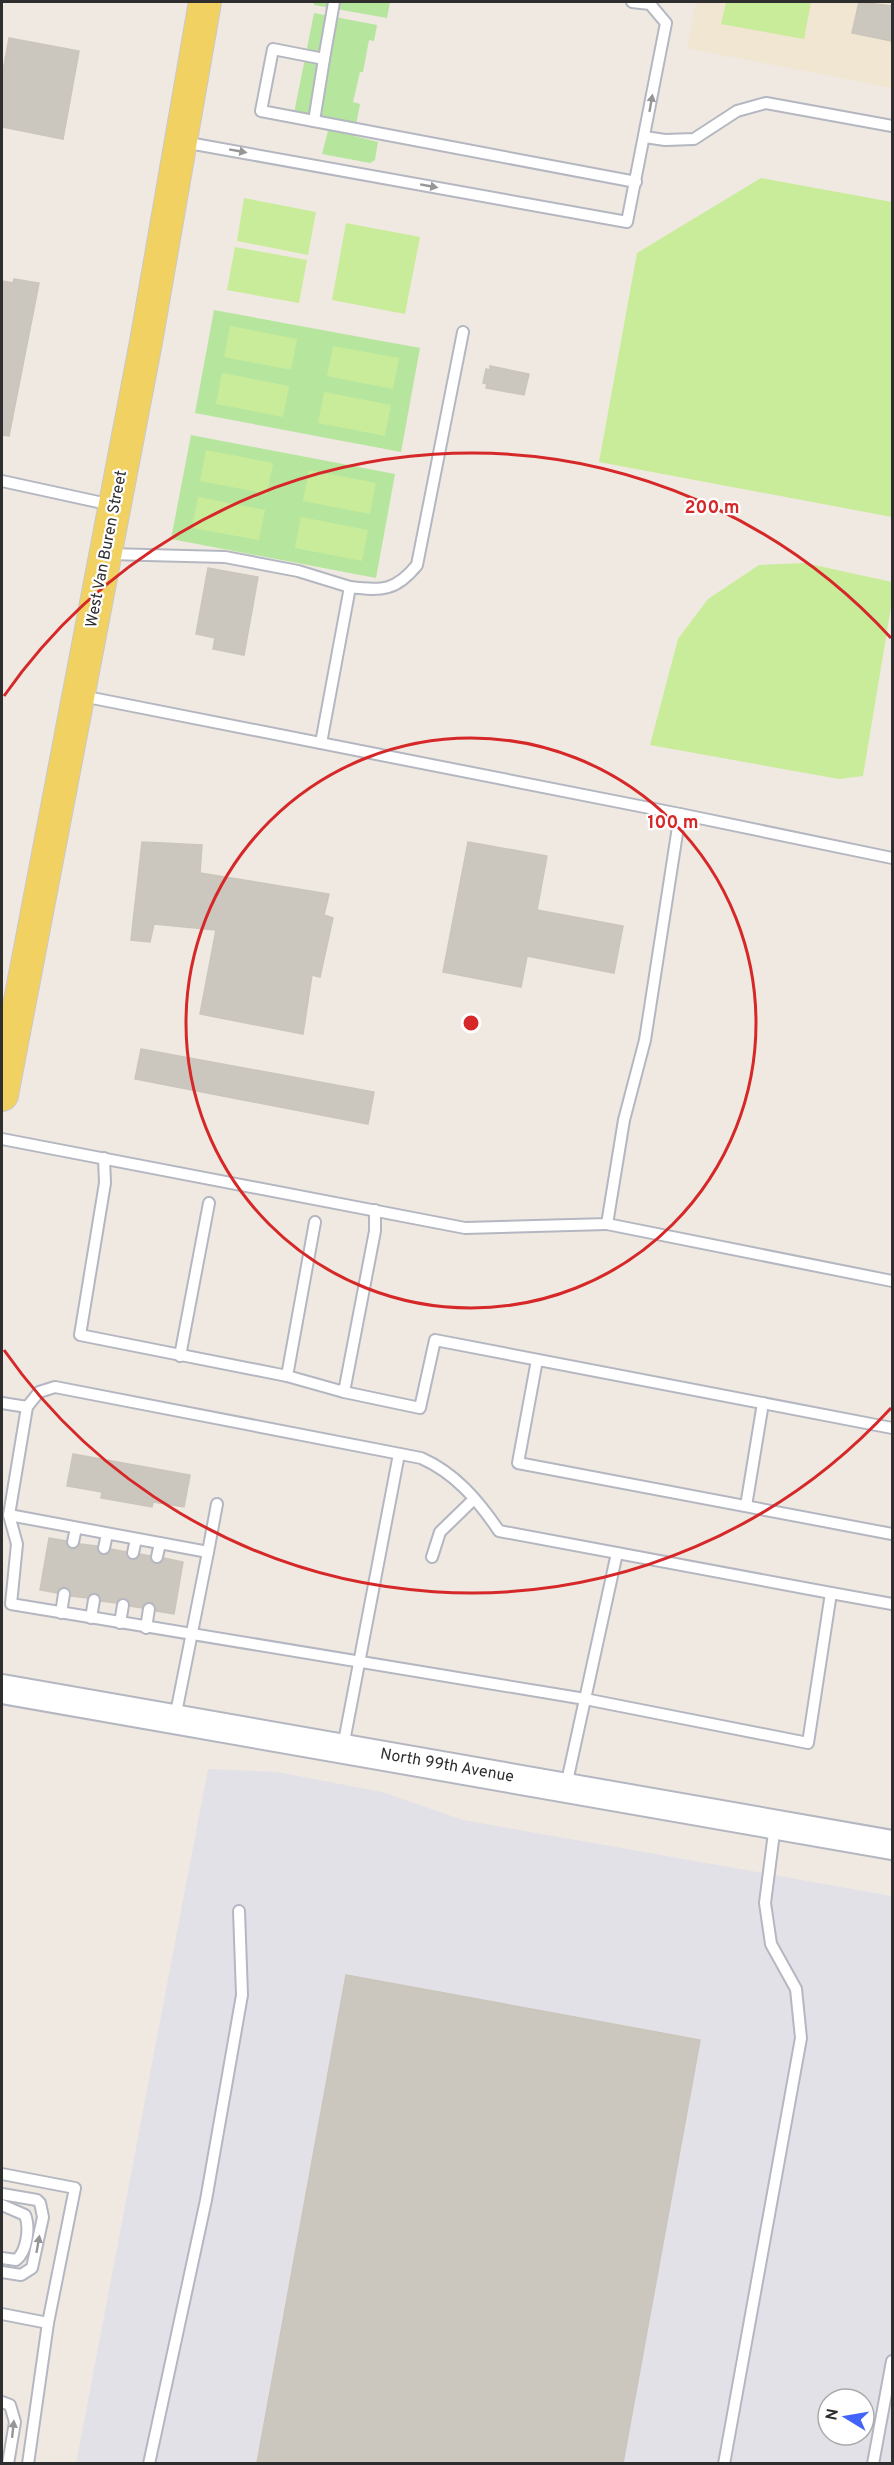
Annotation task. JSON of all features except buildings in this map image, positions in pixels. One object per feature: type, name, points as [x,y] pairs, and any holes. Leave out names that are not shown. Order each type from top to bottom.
[{"type":"main road","name":"West Van Buren Street","points":[[2,1095],[77,695],[116,506],[205,2]]},
{"type":"main road","name":"North 99th Avenue","points":[[2,1689],[566,1786],[892,1845]]},
{"type":"lane","points":[[314,121],[334,2]]},
{"type":"lane","points":[[180,142],[627,222],[666,23],[650,3],[632,2]]},
{"type":"lane","points":[[324,59],[273,49],[261,111],[636,182]]},
{"type":"lane","points":[[645,137],[665,140],[694,139],[737,111],[766,103],[892,126]]},
{"type":"lane","points":[[107,553],[225,557],[298,571],[350,587],[376,590],[391,587],[406,579],[417,565],[463,332]]},
{"type":"lane","points":[[2,481],[116,506]]},
{"type":"lane","points":[[321,743],[350,587]]},
{"type":"lane","points":[[77,695],[892,858]]},
{"type":"lane","points":[[607,1224],[624,1120],[645,1040],[680,814]]},
{"type":"lane","points":[[2,1138],[465,1228],[607,1224],[892,1281]]},
{"type":"lane","points":[[104,1158],[105,1183],[80,1335],[287,1376],[344,1392],[420,1408],[435,1340],[892,1428]]},
{"type":"lane","points":[[180,1356],[208,1203]]},
{"type":"lane","points":[[344,1392],[375,1232],[375,1210]]},
{"type":"lane","points":[[287,1376],[315,1222]]},
{"type":"lane","points":[[537,1360],[518,1463],[892,1534]]},
{"type":"lane","points":[[831,1593],[808,1743],[585,1699],[193,1636],[11,1604],[17,1544],[9,1515],[27,1407],[39,1392],[55,1387],[421,1458],[445,1469],[474,1499],[499,1531],[892,1604]]},
{"type":"lane","points":[[2,1403],[27,1407]]},
{"type":"lane","points":[[746,1506],[763,1403]]},
{"type":"lane","points":[[342,1747],[399,1454]]},
{"type":"lane","points":[[432,1557],[440,1532],[474,1499]]},
{"type":"lane","points":[[176,1718],[217,1504]]},
{"type":"lane","points":[[9,1515],[208,1552]]},
{"type":"lane","points":[[73,1542],[76,1528]]},
{"type":"lane","points":[[104,1548],[107,1533]]},
{"type":"lane","points":[[133,1553],[136,1539]]},
{"type":"lane","points":[[157,1557],[160,1543]]},
{"type":"lane","points":[[566,1786],[617,1553]]},
{"type":"lane","points":[[61,1613],[64,1594]]},
{"type":"lane","points":[[91,1618],[94,1600]]},
{"type":"lane","points":[[120,1623],[123,1605]]},
{"type":"lane","points":[[146,1628],[148,1609]]},
{"type":"lane","points":[[724,2463],[801,2038],[796,1989],[771,1944],[765,1904],[775,1825]]},
{"type":"lane","points":[[149,2463],[206,2200],[242,1995],[239,1911]]},
{"type":"lane","points":[[2,2174],[75,2188],[48,2323],[28,2463]]},
{"type":"lane","points":[[2,2194],[37,2200],[43,2217],[32,2268],[21,2275],[2,2272]]},
{"type":"lane","points":[[2,2205],[25,2215],[28,2228],[21,2257],[16,2260],[2,2258]]},
{"type":"lane","points":[[2,2314],[48,2323]]},
{"type":"lane","points":[[873,2463],[892,2361]]},
{"type":"lane","points":[[2,2402],[10,2404],[15,2422],[8,2463]]},
{"type":"shaded area","points":[[696,2],[892,2],[892,88],[687,48]]},
{"type":"shaded area","points":[[208,1769],[277,1772],[382,1792],[463,1820],[892,1896],[892,2463],[76,2464]]},
{"type":"green space","points":[[314,2],[390,2],[387,18],[314,5]]},
{"type":"green space","points":[[726,2],[811,2],[804,39],[721,24]]},
{"type":"green space","points":[[314,13],[377,25],[374,41],[369,40],[363,72],[360,72],[353,102],[360,104],[354,136],[378,142],[375,160],[370,163],[322,154],[328,131],[292,123]]},
{"type":"green space","points":[[761,178],[892,202],[892,517],[599,462],[637,253]]},
{"type":"green space","points":[[244,198],[316,212],[308,255],[237,241]]},
{"type":"green space","points":[[346,223],[420,237],[405,314],[332,300]]},
{"type":"green space","points":[[235,247],[307,260],[299,303],[227,290]]},
{"type":"green space","points":[[214,310],[420,348],[401,452],[195,413]]},
{"type":"green space","points":[[230,326],[297,339],[291,370],[224,357]]},
{"type":"green space","points":[[333,346],[399,358],[393,389],[327,376]]},
{"type":"green space","points":[[222,373],[289,386],[283,417],[216,404]]},
{"type":"green space","points":[[324,392],[391,405],[385,436],[318,423]]},
{"type":"green space","points":[[191,435],[395,474],[376,578],[171,539]]},
{"type":"green space","points":[[206,450],[273,463],[267,494],[200,481]]},
{"type":"green space","points":[[309,470],[376,483],[370,514],[303,501]]},
{"type":"green space","points":[[198,497],[265,510],[259,540],[192,528]]},
{"type":"green space","points":[[301,517],[368,530],[362,561],[295,548]]},
{"type":"green space","points":[[805,563],[892,582],[892,601],[863,776],[839,779],[650,745],[678,639],[708,599],[759,565]]}]
